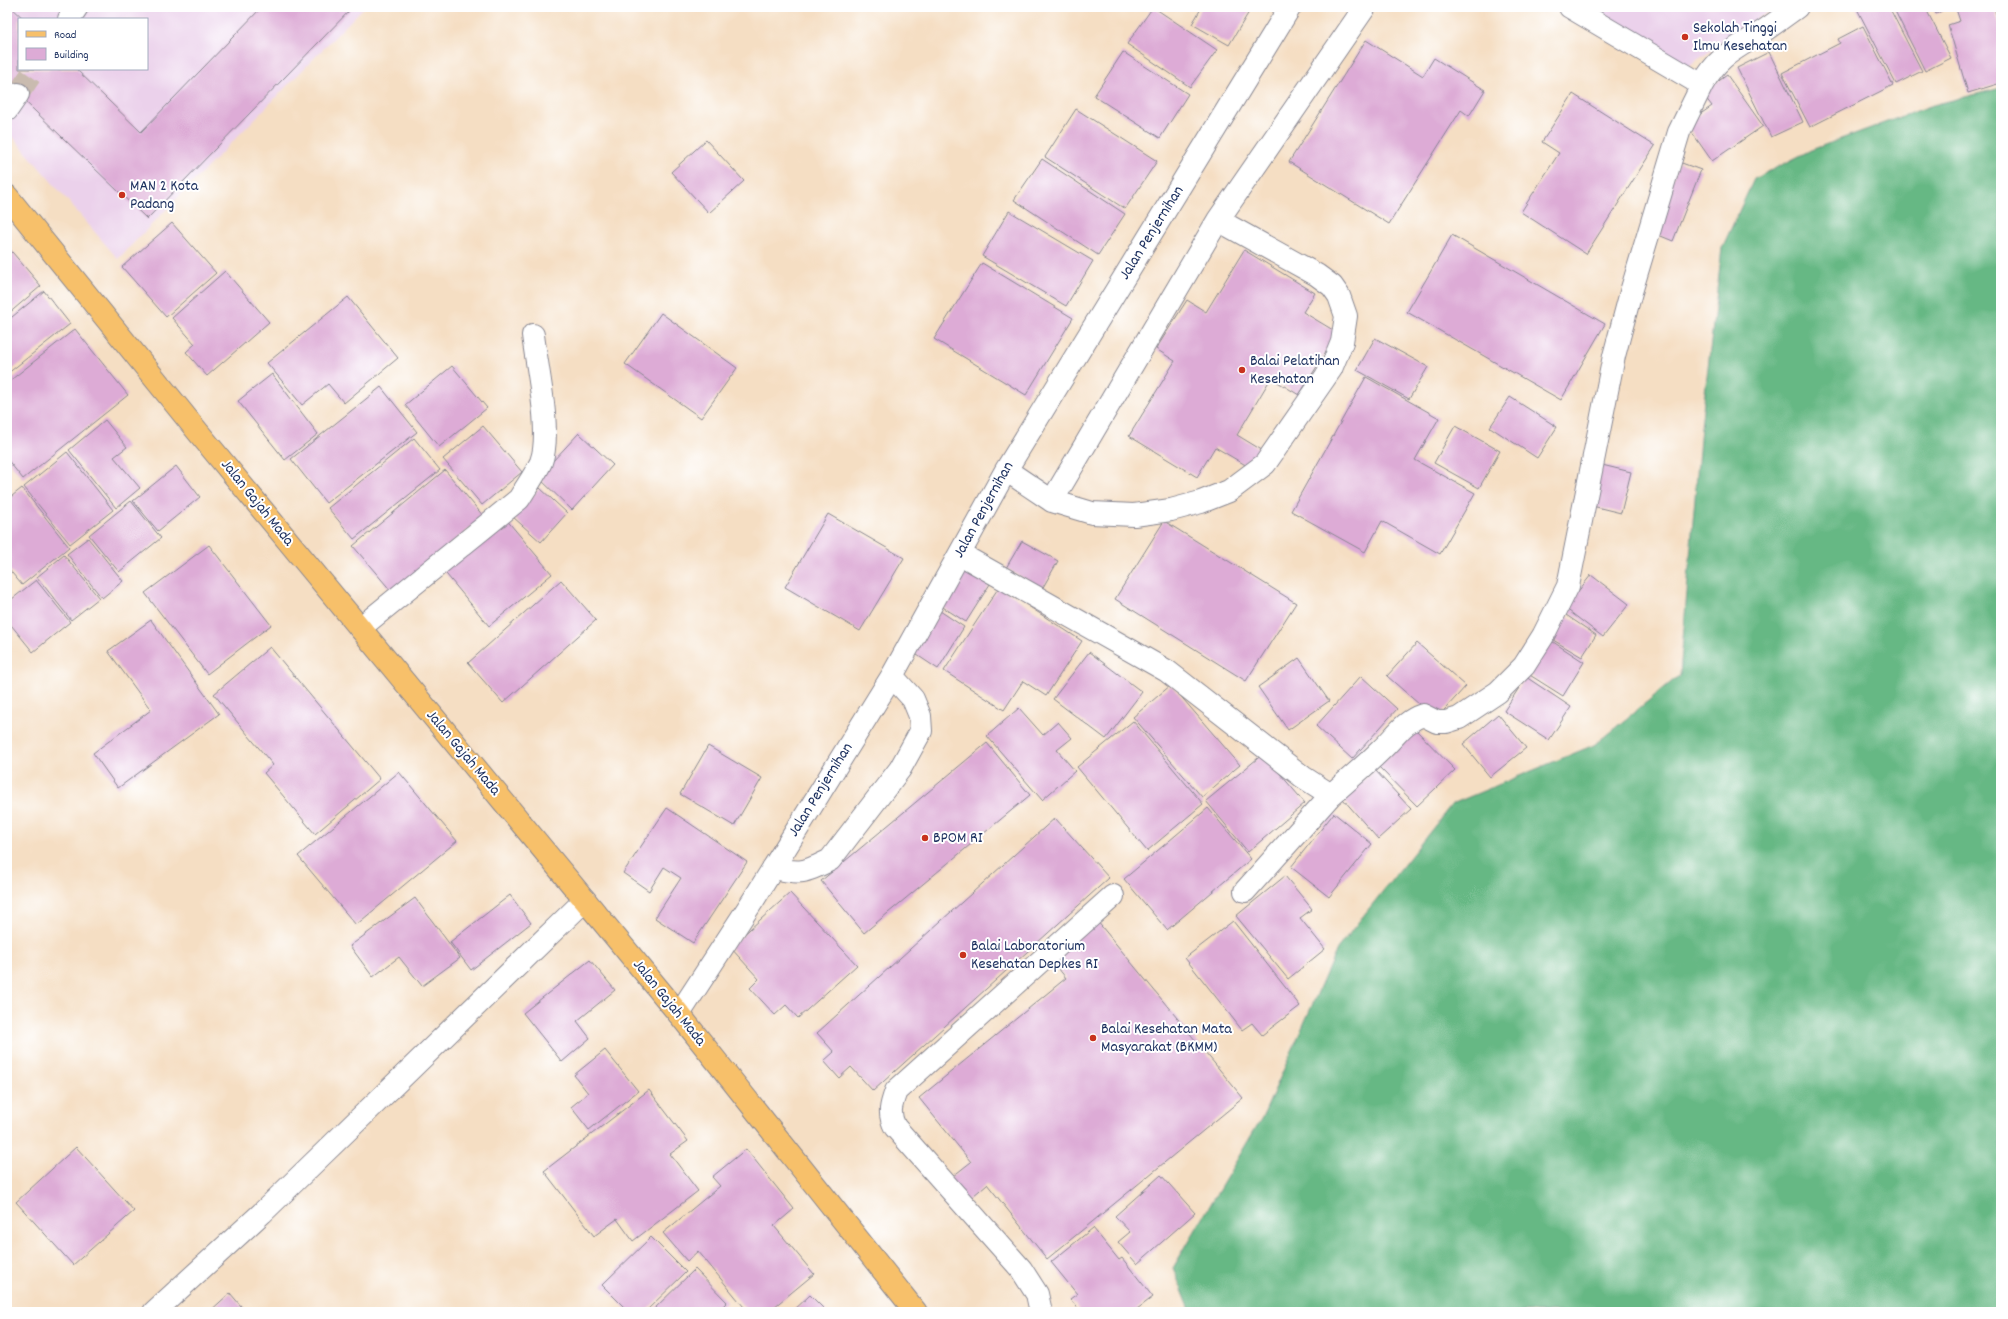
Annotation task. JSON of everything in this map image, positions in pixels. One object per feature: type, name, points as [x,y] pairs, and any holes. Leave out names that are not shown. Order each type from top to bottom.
[{"type":"main road","name":"Jalan Gajah Mada","points":[[7,196],[360,628],[679,1014],[916,1312]]},
{"type":"street","points":[[70,18],[77,7]]},
{"type":"street","name":"Jalan Penjernihan","points":[[679,1014],[773,868],[892,676],[1006,470],[1290,7]]},
{"type":"street","points":[[1052,501],[1218,220],[1365,7]]},
{"type":"street","points":[[1570,7],[1702,85]]},
{"type":"street","points":[[1244,891],[1331,795],[1386,745],[1404,726],[1415,718],[1423,715],[1437,722],[1446,722],[1459,718],[1498,692],[1524,666],[1543,636],[1568,586],[1614,356],[1654,209],[1679,132],[1711,70],[1731,50],[1757,35],[1797,7]]},
{"type":"street","points":[[1006,470],[1052,501],[1092,513],[1134,516],[1171,510],[1201,502],[1229,491],[1265,464],[1331,369],[1342,342],[1346,316],[1339,296],[1332,286],[1317,275],[1218,220]]},
{"type":"street","points":[[360,628],[519,499],[531,480],[541,461],[546,434],[533,335]]},
{"type":"street","points":[[960,554],[1167,671],[1303,777],[1331,795]]},
{"type":"street","points":[[773,868],[797,873],[813,868],[830,860],[900,769],[921,731],[920,716],[913,699],[892,676]]},
{"type":"street","points":[[1041,1312],[1037,1294],[1021,1269],[895,1127],[891,1118],[890,1107],[896,1091],[1113,896]]},
{"type":"street","points":[[154,1312],[262,1213],[585,900]]},
{"type":"shaded area","name":"MAN 2 Kota Padang","points":[[7,7],[364,7],[118,259],[7,130]]},
{"type":"shaded area","name":"Sekolah Tinggi Ilmu Kesehatan","points":[[1591,7],[1775,7],[1687,67]]},
{"type":"green space","points":[[2001,88],[2001,1312],[1191,1312],[1173,1268],[1264,1114],[1337,949],[1452,804],[1594,745],[1680,675],[1701,427],[1722,248],[1754,179],[1811,150],[1933,105]]},
{"type":"building","points":[[7,7],[11,7],[23,18],[18,18],[18,70],[77,70],[141,132],[262,7],[353,7],[147,219],[7,84]]},
{"type":"building","points":[[1153,7],[1217,50],[1190,87],[1127,44]]},
{"type":"building","points":[[1202,7],[1252,7],[1229,45],[1192,24]]},
{"type":"building","points":[[1856,7],[1889,7],[1922,71],[1896,84]]},
{"type":"building","points":[[1893,7],[1925,7],[1951,58],[1925,71]]},
{"type":"building","points":[[1932,7],[1949,7],[1936,14]]},
{"type":"building","points":[[1963,7],[1994,7],[2001,29],[2001,83],[1968,93],[1948,25],[1960,21],[1956,9]]},
{"type":"building","points":[[1863,26],[1893,85],[1810,127],[1782,73],[1840,43],[1838,39]]},
{"type":"building","points":[[1366,40],[1423,76],[1434,58],[1485,90],[1469,116],[1461,110],[1389,224],[1289,162]]},
{"type":"building","points":[[1123,52],[1188,94],[1160,138],[1094,96]]},
{"type":"building","points":[[1769,52],[1803,122],[1771,137],[1737,68]]},
{"type":"building","points":[[1727,75],[1763,126],[1712,161],[1686,124],[1712,106],[1702,93]]},
{"type":"building","points":[[1573,94],[1655,146],[1586,254],[1521,212],[1559,153],[1542,142]]},
{"type":"building","points":[[1076,109],[1157,161],[1125,209],[1045,157]]},
{"type":"building","points":[[706,140],[744,181],[709,213],[671,172]]},
{"type":"building","points":[[1042,159],[1125,214],[1098,255],[1014,200]]},
{"type":"building","points":[[1679,162],[1701,170],[1673,241],[1651,232]]},
{"type":"building","points":[[1009,211],[1093,261],[1066,306],[982,256]]},
{"type":"building","points":[[172,223],[216,273],[166,317],[122,267]]},
{"type":"building","points":[[1452,235],[1605,324],[1561,400],[1407,312]]},
{"type":"building","points":[[7,246],[41,286],[7,315]]},
{"type":"building","name":"Balai Pelatihan Kesehatan","points":[[1244,250],[1315,293],[1303,312],[1338,333],[1299,395],[1271,378],[1237,435],[1265,452],[1254,470],[1215,447],[1197,477],[1129,436],[1175,361],[1156,349],[1187,300],[1206,312]]},
{"type":"building","points":[[982,263],[1073,318],[1026,395],[934,339]]},
{"type":"building","points":[[225,271],[269,322],[207,376],[186,352],[195,344],[172,318]]},
{"type":"building","points":[[44,291],[70,324],[7,374],[7,321]]},
{"type":"building","points":[[348,297],[398,358],[344,403],[328,384],[302,405],[267,363]]},
{"type":"building","points":[[661,313],[737,368],[701,418],[625,364]]},
{"type":"building","points":[[75,329],[128,395],[23,479],[7,459],[7,383]]},
{"type":"building","points":[[1375,338],[1428,367],[1409,399],[1357,370]]},
{"type":"building","points":[[452,366],[487,408],[439,447],[405,405]]},
{"type":"building","points":[[272,374],[318,434],[285,460],[238,401]]},
{"type":"building","name":"Balai Pelatihan Kesehatan","points":[[1366,377],[1439,418],[1415,460],[1475,493],[1440,554],[1382,521],[1365,552],[1291,511]]},
{"type":"building","points":[[381,387],[417,432],[326,503],[291,459]]},
{"type":"building","points":[[1510,397],[1557,427],[1537,458],[1490,427]]},
{"type":"building","points":[[105,420],[127,447],[114,457],[140,488],[116,508],[69,450]]},
{"type":"building","points":[[483,426],[522,472],[482,505],[443,459]]},
{"type":"building","points":[[1455,426],[1500,451],[1479,488],[1434,463]]},
{"type":"building","points":[[579,433],[613,465],[572,510],[538,477]]},
{"type":"building","points":[[414,438],[440,470],[354,539],[328,508]]},
{"type":"building","points":[[67,452],[113,510],[70,544],[24,487]]},
{"type":"building","points":[[1602,465],[1631,472],[1621,513],[1592,506]]},
{"type":"building","points":[[176,466],[200,497],[158,531],[133,501]]},
{"type":"building","points":[[445,470],[484,517],[392,592],[353,546]]},
{"type":"building","points":[[22,488],[69,547],[22,585],[7,567],[7,500]]},
{"type":"building","points":[[540,488],[567,513],[541,542],[513,517]]},
{"type":"building","points":[[131,501],[161,538],[119,572],[89,535]]},
{"type":"building","points":[[828,514],[904,558],[860,631],[785,587]]},
{"type":"building","points":[[505,518],[552,574],[489,626],[442,569]]},
{"type":"building","points":[[1164,521],[1296,603],[1246,681],[1115,599]]},
{"type":"building","points":[[88,538],[123,581],[102,598],[67,554]]},
{"type":"building","points":[[1022,541],[1058,561],[1042,589],[1006,568]]},
{"type":"building","points":[[209,545],[271,625],[207,674],[145,593]]},
{"type":"building","points":[[64,555],[99,598],[71,620],[37,577]]},
{"type":"building","points":[[962,567],[990,584],[966,622],[938,604]]},
{"type":"building","points":[[1591,575],[1629,604],[1603,637],[1565,608]]},
{"type":"building","points":[[36,580],[70,622],[33,652],[7,620],[7,603]]},
{"type":"building","points":[[561,580],[596,620],[503,703],[468,663]]},
{"type":"building","points":[[999,587],[1082,641],[1046,696],[1023,681],[1004,710],[944,671]]},
{"type":"building","points":[[940,611],[964,627],[938,669],[914,653]]},
{"type":"building","points":[[1563,613],[1596,635],[1582,657],[1548,637]]},
{"type":"building","points":[[151,620],[219,714],[118,788],[93,753],[151,710],[108,651]]},
{"type":"building","points":[[1547,638],[1584,662],[1563,696],[1525,672]]},
{"type":"building","points":[[1417,643],[1466,686],[1436,719],[1387,676]]},
{"type":"building","points":[[270,647],[380,779],[315,834],[264,773],[273,765],[214,694]]},
{"type":"building","points":[[1089,652],[1142,692],[1106,739],[1053,699]]},
{"type":"building","points":[[1299,658],[1329,701],[1288,730],[1258,687]]},
{"type":"building","points":[[1361,676],[1397,709],[1352,759],[1316,726]]},
{"type":"building","points":[[1526,677],[1571,707],[1549,740],[1504,711]]},
{"type":"building","points":[[1171,685],[1240,765],[1202,797],[1133,717]]},
{"type":"building","points":[[1019,708],[1043,735],[1058,722],[1072,738],[1057,750],[1075,771],[1042,800],[987,736]]},
{"type":"building","points":[[1498,714],[1526,748],[1490,777],[1463,744]]},
{"type":"building","points":[[1133,721],[1203,804],[1147,851],[1077,767]]},
{"type":"building","points":[[1416,730],[1455,770],[1417,806],[1378,766]]},
{"type":"building","name":"BPOM RI","points":[[987,743],[1030,795],[864,933],[821,881]]},
{"type":"building","points":[[708,746],[762,778],[734,826],[680,794]]},
{"type":"building","points":[[1263,754],[1305,803],[1248,852],[1206,801]]},
{"type":"building","points":[[1375,770],[1411,809],[1378,839],[1343,799]]},
{"type":"building","points":[[399,772],[457,841],[356,925],[298,856]]},
{"type":"building","points":[[667,808],[747,862],[693,943],[655,918],[681,878],[664,867],[649,891],[623,873]]},
{"type":"building","points":[[1208,808],[1251,859],[1167,930],[1124,879]]},
{"type":"building","points":[[1334,813],[1372,844],[1329,897],[1291,867]]},
{"type":"building","name":"Balai Laboratorium Kesehatan Depkes RI","points":[[1055,818],[1109,878],[873,1091],[851,1067],[839,1078],[824,1061],[834,1052],[817,1033]]},
{"type":"building","points":[[1285,876],[1312,909],[1300,918],[1325,949],[1288,979],[1236,916]]},
{"type":"building","points":[[790,893],[857,965],[798,1018],[786,1005],[775,1015],[750,988],[759,979],[730,947]]},
{"type":"building","points":[[510,895],[531,923],[471,970],[450,942]]},
{"type":"building","points":[[415,898],[460,958],[422,986],[399,957],[373,977],[350,946]]},
{"type":"building","name":"Balai Kesehatan Mata Masyarakat (BKMM)","points":[[1097,921],[1243,1098],[1047,1259],[987,1184],[966,1202],[948,1180],[971,1162],[919,1098],[1066,978],[1050,958]]},
{"type":"building","points":[[1233,921],[1300,1006],[1262,1035],[1252,1023],[1242,1030],[1185,958]]},
{"type":"building","points":[[590,960],[615,990],[577,1021],[590,1038],[562,1062],[523,1013]]},
{"type":"building","points":[[605,1050],[638,1091],[589,1130],[571,1107],[588,1093],[574,1075]]},
{"type":"building","points":[[649,1090],[688,1141],[670,1154],[698,1191],[633,1241],[617,1219],[594,1236],[544,1171]]},
{"type":"building","points":[[76,1147],[134,1211],[73,1265],[16,1202]]},
{"type":"building","points":[[746,1149],[794,1209],[774,1226],[814,1274],[768,1312],[748,1312],[698,1251],[687,1261],[663,1233],[720,1186],[712,1177]]},
{"type":"building","points":[[1161,1175],[1195,1213],[1137,1264],[1118,1242],[1130,1232],[1115,1216]]},
{"type":"building","points":[[1093,1228],[1119,1260],[1122,1258],[1153,1297],[1137,1309],[1139,1312],[1081,1312],[1070,1299],[1077,1294],[1051,1262]]},
{"type":"building","points":[[651,1237],[686,1272],[645,1312],[629,1312],[602,1285]]},
{"type":"building","points":[[695,1269],[727,1302],[717,1312],[651,1312]]},
{"type":"building","points":[[230,1293],[246,1312],[209,1312]]},
{"type":"building","points":[[810,1295],[827,1312],[792,1312]]},
{"type":"tunnel","points":[[18,94],[34,70]]},
{"type":"place","name":"Sekolah Tinggi Ilmu Kesehatan","points":[[1685,37]]},
{"type":"place","name":"MAN 2 Kota Padang","points":[[122,195]]},
{"type":"place","name":"Balai Pelatihan Kesehatan","points":[[1242,370]]},
{"type":"place","name":"BPOM RI","points":[[925,838]]},
{"type":"place","name":"Balai Laboratorium Kesehatan Depkes RI","points":[[963,955]]},
{"type":"place","name":"Balai Kesehatan Mata Masyarakat (BKMM)","points":[[1093,1038]]}]
